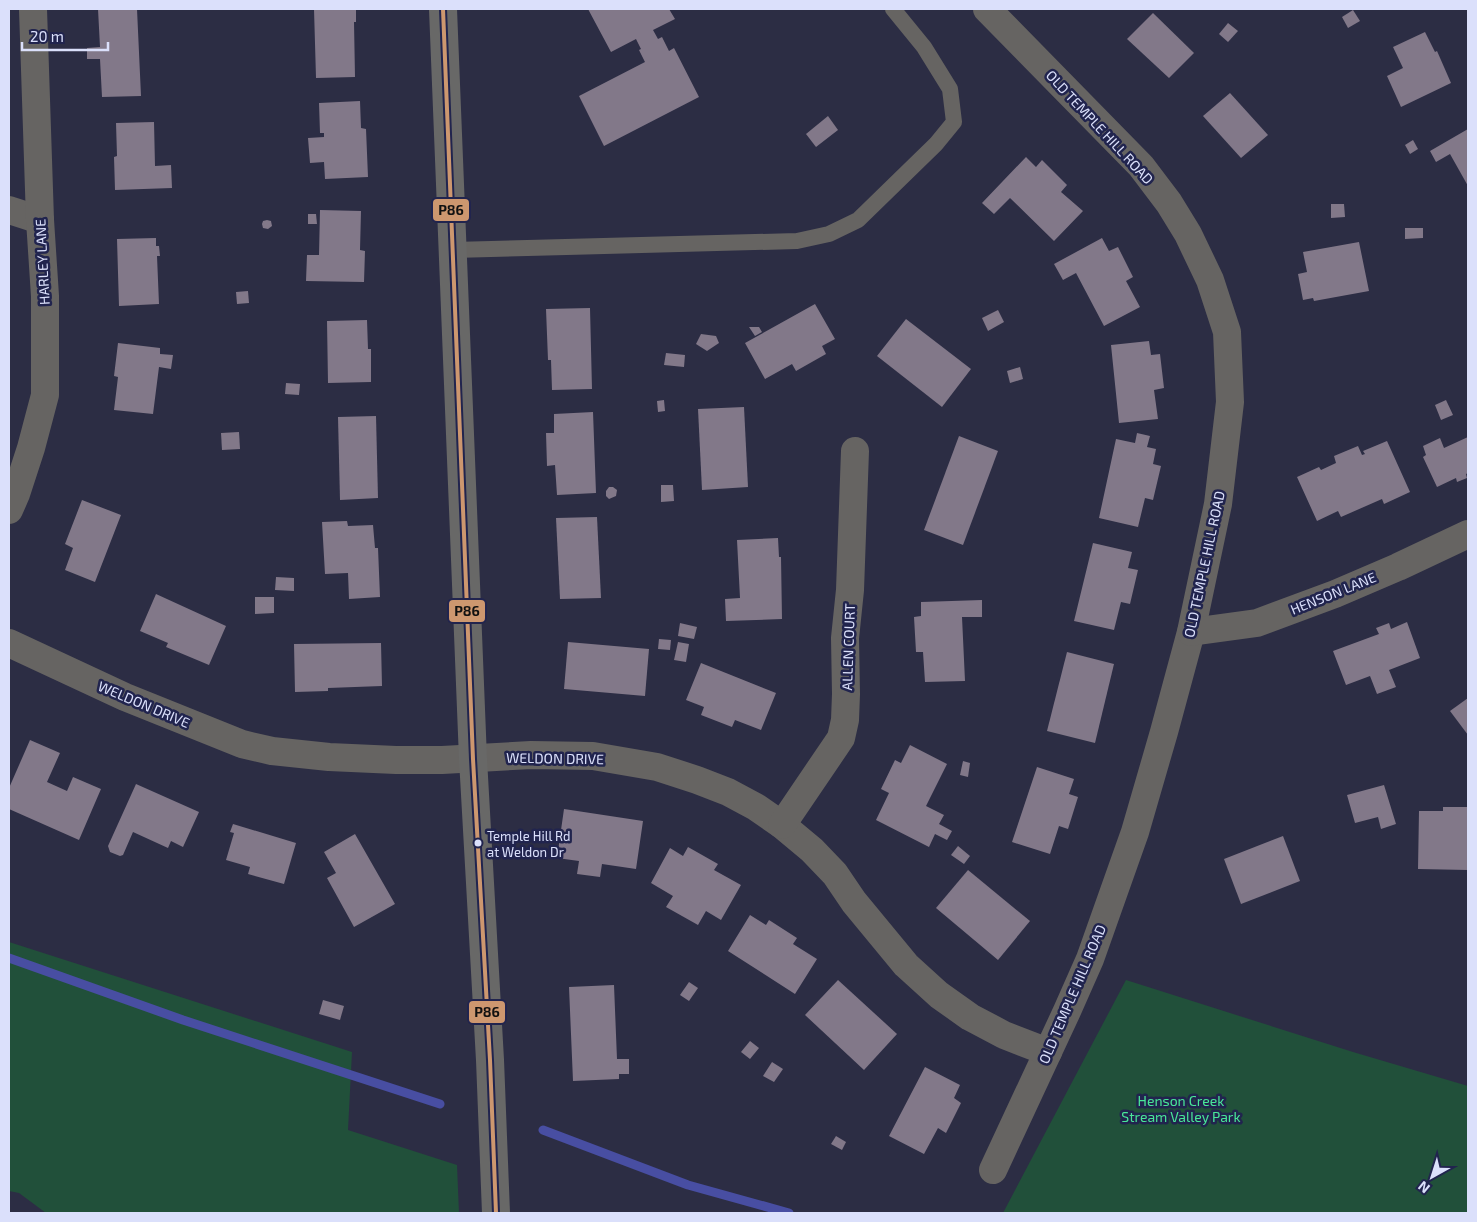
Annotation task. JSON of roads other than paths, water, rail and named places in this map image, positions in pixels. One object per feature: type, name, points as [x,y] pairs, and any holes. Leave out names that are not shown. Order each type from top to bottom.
[{"type":"main road","points":[[443,9],[473,759],[490,1060],[496,1213]]},
{"type":"street","name":"HARLEY LANE","points":[[9,510],[32,448],[45,394],[45,296],[40,220],[33,9]]},
{"type":"street","name":"OLD TEMPLE HILL ROAD","points":[[987,9],[1141,166],[1169,203],[1188,234],[1210,280],[1227,332],[1230,402],[1218,504],[1191,632],[1135,832],[1090,959],[992,1170]]},
{"type":"street","points":[[9,210],[40,220]]},
{"type":"street","name":"ALLEN COURT","points":[[782,825],[841,738],[845,720],[845,638],[850,590],[855,452]]},
{"type":"street","name":"HENSON LANE","points":[[1191,632],[1257,623],[1353,586],[1468,534]]},
{"type":"street","name":"WELDON DRIVE","points":[[9,643],[125,697],[242,744],[272,751],[304,756],[405,760],[593,756],[657,767],[728,792],[756,807],[782,825],[812,850],[835,874],[854,902],[906,965],[939,995],[970,1017],[1004,1035],[1048,1052]]},
{"type":"lane","points":[[453,250],[797,241],[829,234],[858,220],[936,144],[954,122],[950,89],[924,47],[893,9]]},
{"type":"waterway","points":[[9,958],[183,1020],[440,1104]]},
{"type":"waterway","points":[[543,1130],[688,1185],[789,1213]]},
{"type":"place","name":"Temple Hill Rd at Weldon Dr","points":[[478,843]]},
{"type":"park label","name":"Henson Creek Stream Valley Park","points":[[1181,1108]]}]
